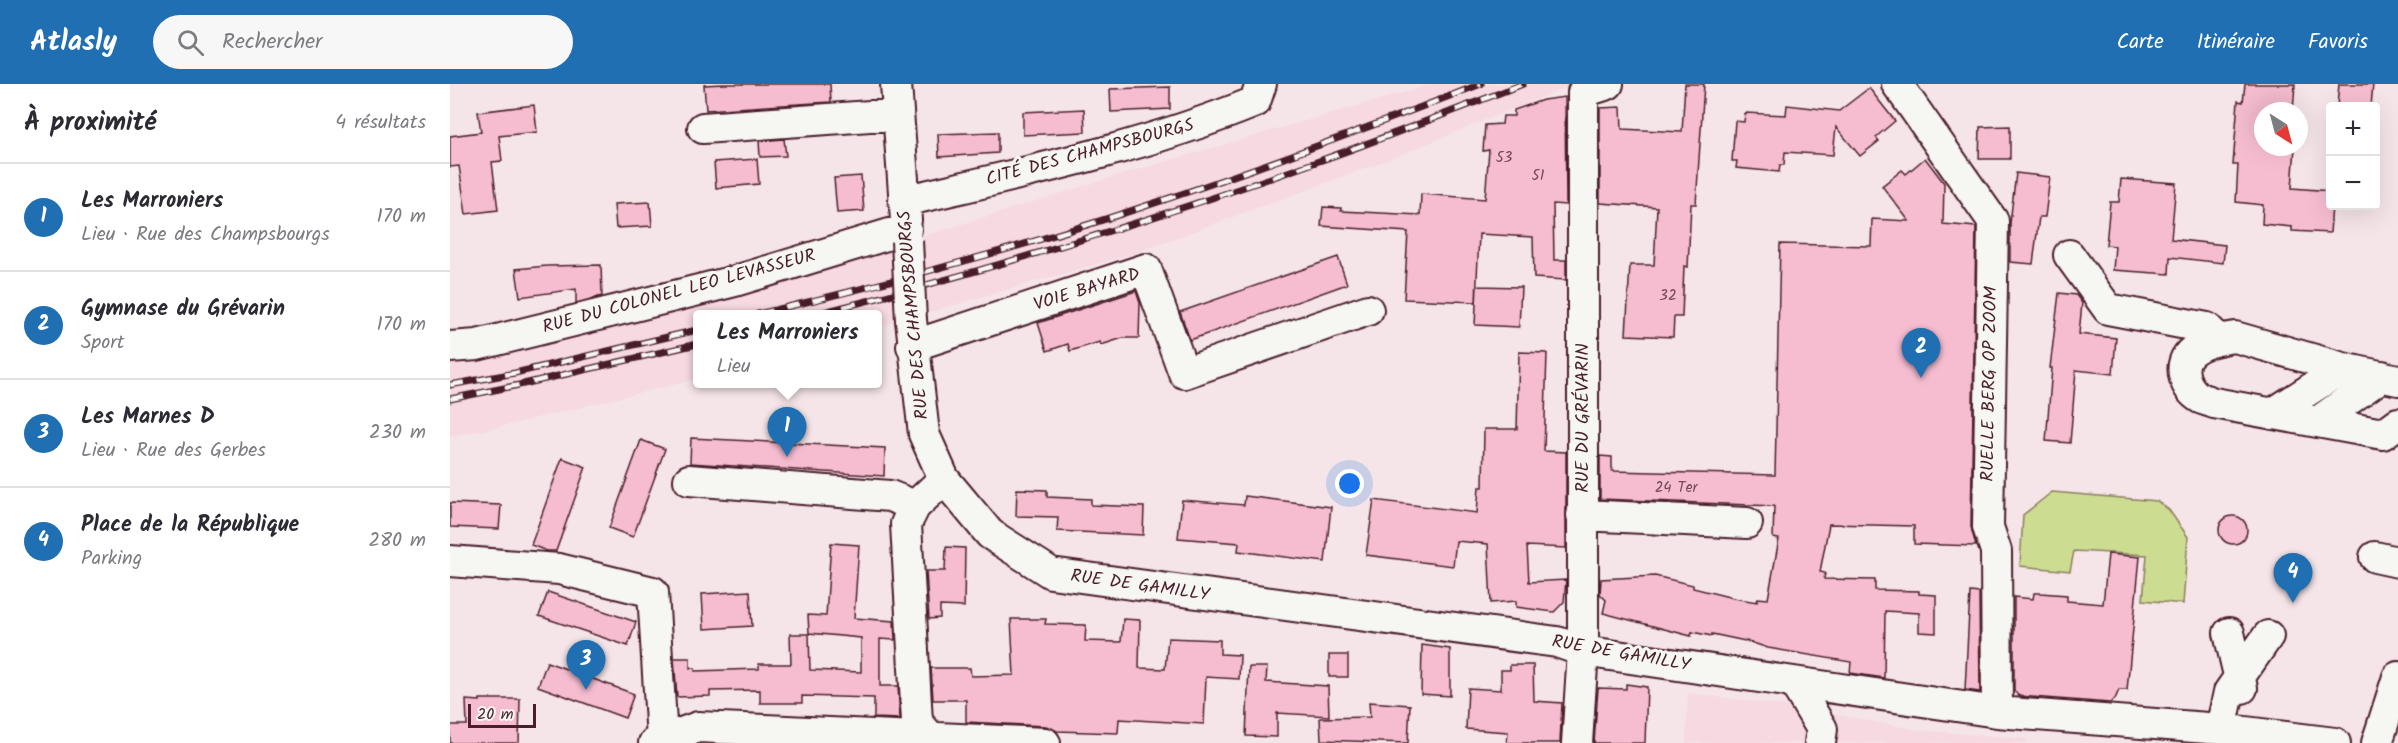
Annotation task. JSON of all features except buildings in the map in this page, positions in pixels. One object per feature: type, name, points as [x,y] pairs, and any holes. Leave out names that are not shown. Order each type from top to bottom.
[{"type":"street","name":"RUE DES CHAMPSBOURGS","points":[[896,84],[912,333],[924,434],[944,479]]},
{"type":"street","name":"CITÉ DES CHAMPSBOURGS","points":[[906,224],[1076,160],[1197,125],[1254,102],[1261,84]]},
{"type":"street","name":"RUELLE BERG OP ZOOM","points":[[1897,84],[1993,221],[1988,527],[1996,550],[1997,712]]},
{"type":"street","name":"RUE DU GRÉVARIN","points":[[1577,743],[1582,651],[1583,376],[1595,88]]},
{"type":"street","points":[[703,128],[898,114]]},
{"type":"street","name":"RUE DU COLONEL LEO LEVASSEUR","points":[[450,347],[477,345],[735,281],[906,224]]},
{"type":"street","points":[[2069,255],[2108,309],[2207,328],[2218,339]]},
{"type":"street","name":"VOIE BAYARD","points":[[912,333],[1146,269],[1184,373],[1368,310]]},
{"type":"street","points":[[2377,376],[2235,337],[2218,339],[2191,352],[2184,363],[2184,377],[2191,390],[2200,399],[2214,403],[2383,434],[2398,423]]},
{"type":"street","points":[[2318,422],[2377,376]]},
{"type":"street","points":[[2318,422],[2377,376]]},
{"type":"street","points":[[2318,422],[2398,401]]},
{"type":"street","points":[[931,738],[916,722],[906,524],[915,506],[944,479]]},
{"type":"street","name":"RUE DE GAMILLY","points":[[944,479],[990,534],[1051,573],[1557,642],[1582,651],[1997,712],[2113,732],[2221,729],[2335,743]]},
{"type":"street","points":[[689,480],[890,496],[915,506]]},
{"type":"street","points":[[1582,515],[1747,523]]},
{"type":"street","points":[[450,561],[559,569],[653,592],[658,742],[698,727],[1045,743]]},
{"type":"street","points":[[2221,729],[2244,697],[2241,675],[2229,633]]},
{"type":"street","points":[[2241,675],[2268,636]]},
{"type":"street","points":[[2378,743],[2398,677]]},
{"type":"street","points":[[1794,682],[1822,729],[1820,743]]},
{"type":"shaded area","points":[[1433,84],[1574,84],[1372,166],[1132,254],[882,326],[882,310],[693,310],[693,380],[495,428],[450,436],[450,353],[876,251],[1116,176]]},
{"type":"shaded area","points":[[1688,693],[1802,708],[1918,730],[2027,739],[2027,743],[1686,743]]},
{"type":"green space","points":[[2052,492],[2157,501],[2169,510],[2188,537],[2183,604],[2143,600],[2147,555],[2074,551],[2070,571],[2020,566],[2023,515]]},
{"type":"railway","points":[[774,310],[920,273],[1080,227],[1215,183],[1481,84]]},
{"type":"railway","points":[[831,310],[1006,262],[1195,204],[1344,152],[1523,84]]},
{"type":"railway","points":[[450,385],[515,373],[693,331]]},
{"type":"railway","points":[[450,399],[693,345]]},
{"type":"place","name":"Gymnase du Grévarin","points":[[1921,378]]},
{"type":"place","name":"Les Marroniers","points":[[787,457]]},
{"type":"place","name":"Place de la République","points":[[2293,603]]},
{"type":"place","name":"Les Marnes D","points":[[586,690]]}]
